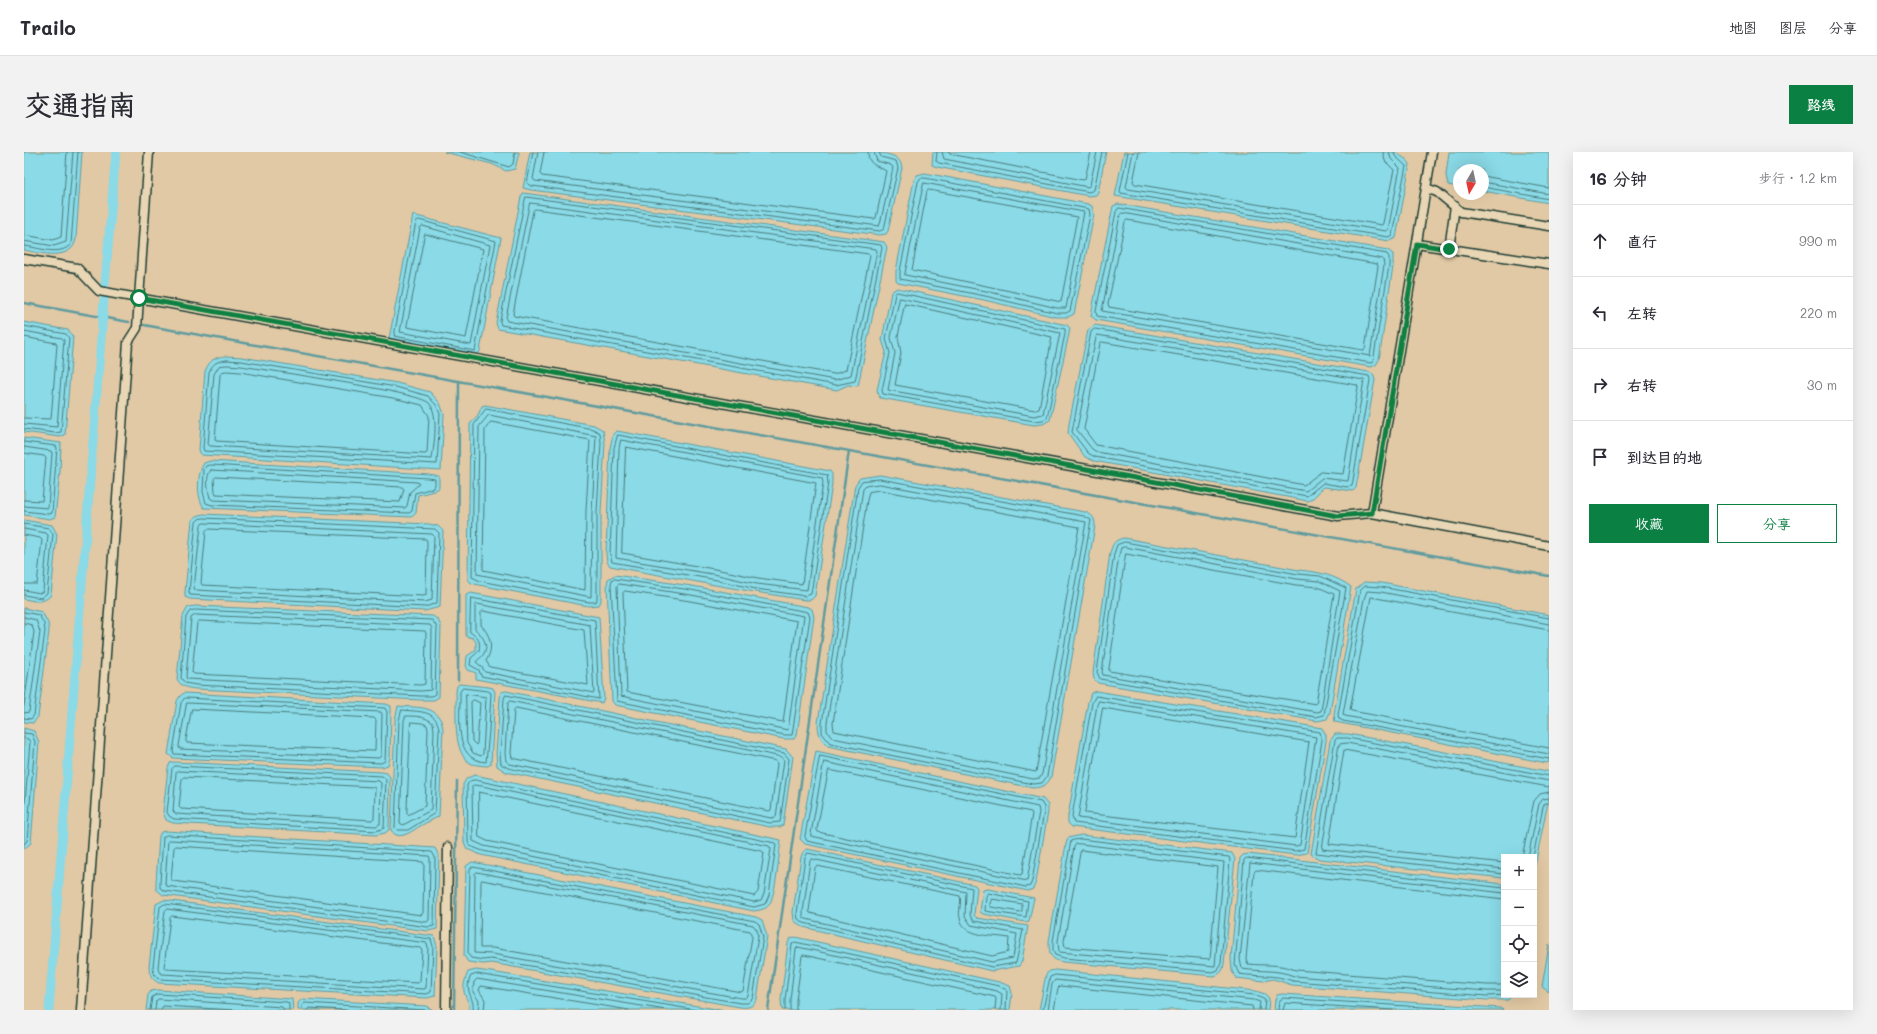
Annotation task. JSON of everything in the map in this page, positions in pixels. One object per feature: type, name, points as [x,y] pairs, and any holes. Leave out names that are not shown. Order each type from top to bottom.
[{"type":"street","points":[[81,1010],[128,342],[137,328],[150,152]]},
{"type":"street","points":[[1372,513],[1432,152]]},
{"type":"street","points":[[1426,188],[1437,192],[1461,212],[1549,226]]},
{"type":"street","points":[[1449,249],[1455,206]]},
{"type":"street","points":[[1417,244],[1549,264]]},
{"type":"street","points":[[24,259],[78,268],[99,291],[1056,463],[1338,516],[1372,513],[1549,546]]},
{"type":"street","points":[[446,1010],[448,847]]},
{"type":"water","points":[[24,152],[82,152],[76,239],[73,246],[68,251],[46,254],[24,250]]},
{"type":"water","points":[[444,152],[519,153],[515,169],[506,171],[492,164]]},
{"type":"water","points":[[530,152],[872,152],[887,154],[895,157],[901,163],[902,168],[888,231],[886,234],[880,235],[531,190],[523,188]]},
{"type":"water","points":[[933,152],[1106,152],[1098,192],[1096,195],[1089,196],[937,167],[932,165]]},
{"type":"water","points":[[1124,152],[1395,152],[1407,160],[1410,164],[1396,238],[1389,241],[1115,196]]},
{"type":"water","points":[[1449,152],[1549,152],[1549,203],[1489,192],[1489,164],[1453,164],[1453,186],[1448,185],[1446,175]]},
{"type":"water","points":[[925,173],[1092,206],[1094,215],[1074,314],[1068,317],[1056,317],[984,300],[898,283],[896,281],[896,271],[914,180],[917,175]]},
{"type":"water","points":[[523,193],[884,242],[887,247],[858,386],[848,385],[837,390],[498,329],[496,323]]},
{"type":"water","points":[[1118,204],[1388,250],[1393,254],[1393,266],[1379,360],[1376,365],[1371,367],[1096,320],[1091,316],[1092,310],[1113,206]]},
{"type":"water","points":[[413,215],[501,238],[478,355],[389,339]]},
{"type":"water","points":[[897,288],[1067,325],[1070,328],[1069,334],[1050,420],[1043,424],[1034,425],[880,398],[877,390],[886,352],[882,340],[891,292]]},
{"type":"water","points":[[24,322],[68,330],[73,337],[65,435],[60,437],[24,432]]},
{"type":"water","points":[[1095,325],[1369,372],[1373,374],[1375,380],[1356,488],[1353,491],[1324,487],[1308,501],[1094,461],[1085,457],[1068,433],[1088,330]]},
{"type":"water","points":[[219,357],[242,357],[397,383],[430,392],[440,403],[444,414],[441,470],[201,455],[199,450],[205,371],[213,360]]},
{"type":"water","points":[[485,405],[594,425],[603,430],[605,443],[601,512],[601,601],[599,605],[588,606],[479,585],[471,583],[468,579],[470,424],[478,415],[482,406]]},
{"type":"water","points":[[617,431],[830,471],[832,474],[832,484],[815,596],[811,600],[805,600],[610,566],[607,562],[606,554],[610,448],[613,434]]},
{"type":"water","points":[[24,438],[61,443],[60,472],[55,517],[50,519],[24,515]]},
{"type":"water","points":[[210,461],[429,474],[439,476],[439,488],[434,491],[418,495],[416,513],[412,517],[204,508],[201,503],[198,485],[200,473],[204,463]]},
{"type":"water","points":[[880,475],[1085,512],[1090,514],[1094,519],[1095,526],[1051,777],[1044,786],[1033,788],[828,746],[821,738],[818,723],[855,485],[860,478]]},
{"type":"water","points":[[203,514],[429,524],[438,526],[443,531],[440,607],[425,611],[190,599],[185,597],[185,592],[192,520]]},
{"type":"water","points":[[24,520],[52,525],[57,534],[51,595],[42,601],[24,599]]},
{"type":"water","points":[[1124,538],[1320,573],[1333,577],[1351,587],[1330,712],[1327,719],[1317,721],[1098,683],[1094,679],[1093,673],[1110,553],[1114,542]]},
{"type":"water","points":[[615,575],[692,586],[808,607],[812,609],[814,617],[797,735],[794,739],[784,739],[615,705],[612,701],[607,584],[608,579]]},
{"type":"water","points":[[1364,582],[1382,583],[1549,615],[1549,762],[1547,763],[1335,722],[1334,714],[1356,589]]},
{"type":"water","points":[[471,593],[599,617],[604,698],[602,703],[476,679],[476,673],[468,670],[466,666],[467,656],[476,650],[476,642],[473,638],[466,636],[466,595]]},
{"type":"water","points":[[195,606],[433,616],[438,620],[441,626],[439,697],[434,700],[421,700],[196,689],[185,687],[180,684],[177,679],[183,616],[188,607]]},
{"type":"water","points":[[24,608],[42,612],[48,623],[49,631],[38,717],[33,723],[24,722]]},
{"type":"water","points":[[459,684],[489,687],[493,688],[495,692],[491,764],[488,766],[472,764],[465,759],[461,751],[456,731],[456,691]]},
{"type":"water","points":[[506,691],[786,749],[793,757],[783,825],[780,827],[770,827],[506,772],[497,766],[496,754],[500,698],[501,692]]},
{"type":"water","points":[[1096,691],[1322,728],[1326,735],[1326,741],[1307,853],[1296,855],[1072,827],[1068,823],[1068,816],[1088,702],[1091,693]]},
{"type":"water","points":[[184,693],[386,704],[391,706],[390,758],[388,765],[382,767],[173,758],[168,754],[177,701]]},
{"type":"water","points":[[398,706],[433,711],[438,715],[443,729],[439,816],[402,835],[394,834],[391,830],[395,720]]},
{"type":"water","points":[[24,728],[34,731],[39,742],[31,843],[24,849]]},
{"type":"water","points":[[1335,734],[1348,734],[1547,771],[1549,773],[1549,797],[1537,856],[1537,854],[1501,854],[1501,878],[1319,859],[1311,854],[1330,741]]},
{"type":"water","points":[[816,751],[1043,799],[1048,805],[1048,812],[1036,882],[1033,889],[1028,891],[805,844],[800,839]]},
{"type":"water","points":[[170,763],[387,773],[390,777],[389,830],[385,833],[376,835],[173,823],[166,820],[163,812],[168,768]]},
{"type":"water","points":[[475,775],[781,840],[774,893],[769,905],[762,910],[754,911],[481,855],[467,849],[464,842],[463,784],[467,778]]},
{"type":"water","points":[[166,831],[435,848],[439,856],[437,929],[428,931],[163,895],[156,889],[156,883],[159,836],[161,832]]},
{"type":"water","points":[[1081,835],[1232,853],[1235,859],[1224,964],[1220,973],[1214,976],[1055,960],[1049,949],[1049,941],[1066,844],[1068,838]]},
{"type":"water","points":[[807,849],[975,885],[977,888],[974,915],[977,918],[1028,926],[1022,961],[1019,966],[992,971],[803,927],[794,921],[793,912],[801,857],[803,852]]},
{"type":"water","points":[[1248,854],[1501,884],[1501,998],[1510,998],[1508,1000],[1487,1000],[1292,985],[1273,979],[1264,981],[1236,978],[1232,971],[1231,958],[1240,858],[1243,855]]},
{"type":"water","points":[[472,862],[756,917],[762,920],[767,936],[757,999],[754,1004],[750,1006],[740,1007],[491,963],[483,964],[468,962],[464,956],[466,866]]},
{"type":"water","points":[[988,889],[1034,898],[1029,921],[1025,922],[983,914],[980,912],[983,890]]},
{"type":"water","points":[[164,900],[434,936],[437,946],[435,996],[427,998],[159,983],[151,976],[149,967],[156,904]]},
{"type":"water","points":[[795,937],[999,982],[1010,986],[1012,993],[1010,1010],[782,1010],[781,1000],[788,943],[790,939]]},
{"type":"water","points":[[1549,944],[1549,992],[1542,987]]},
{"type":"water","points":[[476,970],[722,1010],[469,1010],[469,1003],[464,992],[464,984],[468,972]]},
{"type":"water","points":[[1055,970],[1256,991],[1265,994],[1269,998],[1268,1010],[1039,1010],[1046,974]]},
{"type":"water","points":[[158,990],[292,999],[293,1010],[146,1010],[148,995],[151,991]]},
{"type":"water","points":[[1282,994],[1500,1008],[1503,1010],[1274,1010],[1277,995]]},
{"type":"water","points":[[302,999],[426,1006],[433,1010],[298,1010],[298,1003]]},
{"type":"waterway","points":[[105,284],[116,152]]},
{"type":"waterway","points":[[49,1010],[104,300]]},
{"type":"waterway","points":[[24,303],[129,322]]},
{"type":"waterway","points":[[144,325],[1549,576]]},
{"type":"waterway","points":[[458,680],[459,381]]},
{"type":"waterway","points":[[768,1010],[849,451]]},
{"type":"waterway","points":[[454,1010],[457,781]]},
{"type":"route","points":[[139,298],[1071,466],[1338,516],[1372,513],[1417,244],[1449,249]]}]
